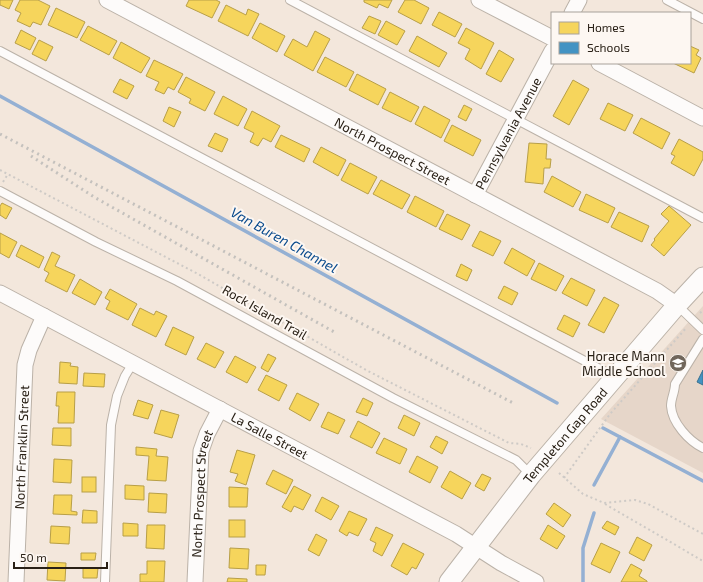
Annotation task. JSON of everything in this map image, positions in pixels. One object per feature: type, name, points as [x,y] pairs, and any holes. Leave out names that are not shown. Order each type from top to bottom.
[{"type":"street","name":"North Prospect Street","points":[[107,0],[657,291],[677,305]]},
{"type":"street","points":[[479,0],[551,37]]},
{"type":"street","points":[[573,12],[579,0]]},
{"type":"street","name":"Pennsylvania Avenue","points":[[475,195],[551,53]]},
{"type":"street","points":[[601,64],[703,118]]},
{"type":"street","name":"Templeton Gap Road","points":[[449,582],[475,546],[531,475],[677,305],[703,277]]},
{"type":"street","name":"La Salle Street","points":[[0,293],[456,534],[501,563],[536,582]]},
{"type":"street","name":"North Franklin Street","points":[[16,582],[25,365],[29,350],[44,316]]},
{"type":"street","name":"North Prospect Street","points":[[195,582],[201,451],[207,434],[220,409]]},
{"type":"lane","points":[[290,0],[703,218]]},
{"type":"lane","points":[[667,0],[690,12]]},
{"type":"lane","points":[[691,13],[703,19]]},
{"type":"lane","points":[[0,51],[615,377]]},
{"type":"lane","points":[[0,191],[96,242],[177,281],[393,398],[516,460],[531,475]]},
{"type":"lane","points":[[677,305],[703,330]]},
{"type":"lane","points":[[703,338],[675,384],[671,407],[678,424],[695,444],[703,448]]},
{"type":"lane","points":[[105,582],[112,425],[117,396],[125,376],[133,363]]},
{"type":"path","name":"Rock Island Trail","points":[[0,170],[198,274],[366,370],[509,443],[521,444],[532,448]]},
{"type":"path","points":[[564,478],[610,414],[703,310]]},
{"type":"path","points":[[559,473],[583,494],[604,503],[703,560]]},
{"type":"path","points":[[604,503],[635,500],[648,504],[703,534]]},
{"type":"shaded area","name":"Horace Mann Middle School","points":[[703,306],[703,473],[601,419]]},
{"type":"building: Homes","points":[[0,0],[13,0],[9,9],[0,5]]},
{"type":"building: Homes","points":[[20,0],[38,0],[50,6],[41,25],[33,22],[30,27],[17,21],[21,13],[15,10]]},
{"type":"building: Homes","points":[[189,0],[216,0],[220,2],[212,18],[186,6]]},
{"type":"building: Homes","points":[[364,0],[392,0],[388,8],[379,4],[377,8],[364,2]]},
{"type":"building: Homes","points":[[405,0],[414,0],[429,8],[421,24],[398,12]]},
{"type":"building: Homes","points":[[226,5],[246,15],[248,9],[259,14],[248,36],[218,21]]},
{"type":"building: Homes","points":[[56,8],[85,22],[77,38],[48,25]]},
{"type":"building: Homes","points":[[439,12],[462,24],[455,37],[432,25]]},
{"type":"building: Homes","points":[[369,16],[381,21],[375,34],[362,28]]},
{"type":"building: Homes","points":[[386,21],[405,31],[397,45],[378,35]]},
{"type":"building: Homes","points":[[260,23],[285,36],[277,52],[252,38]]},
{"type":"building: Homes","points":[[88,26],[117,41],[109,55],[80,40]]},
{"type":"building: Homes","points":[[466,28],[494,43],[481,69],[465,59],[470,49],[458,43]]},
{"type":"building: Homes","points":[[21,30],[36,38],[30,50],[15,43]]},
{"type":"building: Homes","points":[[315,31],[330,39],[313,71],[284,55],[293,39],[307,47]]},
{"type":"building: Homes","points":[[417,36],[447,53],[439,67],[409,51]]},
{"type":"building: Homes","points":[[39,40],[53,47],[46,61],[32,54]]},
{"type":"building: Homes","points":[[121,42],[150,58],[141,73],[113,58]]},
{"type":"building: Homes","points":[[691,46],[699,50],[696,55],[701,58],[694,73],[675,64],[691,64]]},
{"type":"building: Homes","points":[[499,50],[514,59],[501,82],[486,74]]},
{"type":"building: Homes","points":[[325,57],[354,72],[346,87],[317,72]]},
{"type":"building: Homes","points":[[154,60],[183,74],[174,90],[168,87],[164,94],[155,90],[159,82],[146,76]]},
{"type":"building: Homes","points":[[357,74],[386,89],[378,105],[349,90]]},
{"type":"building: Homes","points":[[186,77],[215,92],[205,111],[189,103],[191,99],[178,92]]},
{"type":"building: Homes","points":[[120,79],[134,86],[127,99],[113,92]]},
{"type":"building: Homes","points":[[573,80],[589,89],[569,125],[553,116]]},
{"type":"building: Homes","points":[[390,92],[419,107],[411,122],[382,108]]},
{"type":"building: Homes","points":[[223,96],[247,109],[238,126],[214,114]]},
{"type":"building: Homes","points":[[608,103],[633,115],[625,131],[600,119]]},
{"type":"building: Homes","points":[[464,105],[472,109],[466,121],[458,117]]},
{"type":"building: Homes","points":[[424,106],[450,120],[441,138],[415,124]]},
{"type":"building: Homes","points":[[169,107],[181,112],[174,127],[163,121]]},
{"type":"building: Homes","points":[[252,111],[280,126],[271,142],[263,138],[258,146],[250,142],[254,133],[244,128]]},
{"type":"building: Homes","points":[[641,118],[670,133],[662,149],[633,133]]},
{"type":"building: Homes","points":[[452,125],[481,140],[473,156],[444,141]]},
{"type":"building: Homes","points":[[215,133],[228,139],[222,152],[208,146]]},
{"type":"building: Homes","points":[[281,135],[310,149],[304,162],[275,147]]},
{"type":"building: Homes","points":[[679,139],[703,152],[703,159],[694,176],[671,163],[675,156],[671,154]]},
{"type":"building: Homes","points":[[529,143],[547,144],[546,159],[551,159],[550,168],[544,168],[543,184],[525,182]]},
{"type":"building: Homes","points":[[321,147],[346,160],[338,176],[313,162]]},
{"type":"building: Homes","points":[[350,163],[377,177],[368,194],[341,180]]},
{"type":"building: Homes","points":[[552,176],[581,192],[573,207],[544,192]]},
{"type":"building: Homes","points":[[381,180],[410,195],[402,209],[373,194]]},
{"type":"building: Homes","points":[[586,194],[615,208],[608,223],[579,210]]},
{"type":"building: Homes","points":[[415,196],[444,211],[436,227],[407,212]]},
{"type":"building: Homes","points":[[2,203],[12,208],[6,219],[0,215],[0,206]]},
{"type":"building: Homes","points":[[669,206],[691,225],[664,256],[651,245],[669,221],[661,214]]},
{"type":"building: Homes","points":[[619,212],[649,226],[642,242],[611,227]]},
{"type":"building: Homes","points":[[447,214],[470,225],[462,240],[439,229]]},
{"type":"building: Homes","points":[[480,231],[501,241],[493,256],[472,246]]},
{"type":"building: Homes","points":[[0,233],[17,242],[9,258],[0,253]]},
{"type":"building: Homes","points":[[21,245],[44,257],[39,268],[16,256]]},
{"type":"building: Homes","points":[[512,248],[535,261],[527,276],[504,263]]},
{"type":"building: Homes","points":[[52,252],[60,256],[55,266],[75,275],[67,292],[45,281],[49,273],[44,270]]},
{"type":"building: Homes","points":[[539,263],[564,276],[556,291],[531,279]]},
{"type":"building: Homes","points":[[461,264],[472,270],[467,281],[456,276]]},
{"type":"building: Homes","points":[[571,278],[595,290],[587,306],[562,293]]},
{"type":"building: Homes","points":[[80,279],[102,292],[95,305],[72,293]]},
{"type":"building: Homes","points":[[504,286],[518,293],[512,305],[498,298]]},
{"type":"building: Homes","points":[[110,289],[137,304],[128,320],[106,309],[110,301],[105,298]]},
{"type":"building: Homes","points":[[604,297],[619,305],[604,333],[588,325]]},
{"type":"building: Homes","points":[[140,308],[154,315],[156,311],[167,316],[156,337],[132,325]]},
{"type":"building: Homes","points":[[564,315],[580,323],[573,337],[557,329]]},
{"type":"building: Homes","points":[[173,327],[194,337],[186,355],[165,345]]},
{"type":"building: Homes","points":[[206,343],[224,352],[215,368],[197,359]]},
{"type":"building: Homes","points":[[268,354],[276,358],[268,372],[261,368]]},
{"type":"building: Homes","points":[[235,356],[256,367],[247,383],[226,372]]},
{"type":"building: Homes","points":[[60,362],[71,363],[70,366],[78,367],[77,384],[59,383]]},
{"type":"building: Homes","points":[[84,373],[105,374],[104,387],[83,386]]},
{"type":"building: Homes","points":[[266,375],[287,385],[279,401],[258,390]]},
{"type":"building: Homes","points":[[57,392],[75,392],[74,423],[58,423],[59,406],[56,406]]},
{"type":"building: Homes","points":[[297,393],[319,404],[310,421],[289,409]]},
{"type":"building: Homes","points":[[363,398],[373,403],[367,416],[356,412]]},
{"type":"building: Homes","points":[[138,400],[153,405],[148,419],[133,415]]},
{"type":"building: Homes","points":[[161,410],[179,415],[172,438],[154,433]]},
{"type":"building: Homes","points":[[328,412],[345,420],[338,434],[321,427]]},
{"type":"building: Homes","points":[[404,415],[420,423],[414,436],[398,428]]},
{"type":"building: Homes","points":[[358,421],[380,433],[372,448],[350,437]]},
{"type":"building: Homes","points":[[53,428],[71,428],[71,446],[52,445]]},
{"type":"building: Homes","points":[[436,436],[448,442],[442,454],[430,447]]},
{"type":"building: Homes","points":[[384,438],[407,449],[400,464],[376,453]]},
{"type":"building: Homes","points":[[136,447],[157,449],[156,456],[168,457],[166,481],[147,480],[149,456],[136,455]]},
{"type":"building: Homes","points":[[237,450],[255,455],[246,485],[235,481],[238,474],[230,472]]},
{"type":"building: Homes","points":[[417,456],[438,467],[430,483],[409,472]]},
{"type":"building: Homes","points":[[54,459],[72,460],[71,483],[53,482]]},
{"type":"building: Homes","points":[[273,470],[293,480],[286,494],[266,484]]},
{"type":"building: Homes","points":[[450,471],[471,483],[462,499],[441,487]]},
{"type":"building: Homes","points":[[482,474],[491,478],[484,491],[475,486]]},
{"type":"building: Homes","points":[[82,477],[96,477],[96,492],[82,492]]},
{"type":"building: Homes","points":[[125,485],[144,486],[144,500],[125,499]]},
{"type":"building: Homes","points":[[294,486],[311,495],[303,510],[294,506],[291,512],[282,507]]},
{"type":"building: Homes","points":[[229,487],[248,488],[247,507],[229,507]]},
{"type":"building: Homes","points":[[149,493],[167,494],[166,513],[148,512]]},
{"type":"building: Homes","points":[[54,495],[72,495],[71,511],[77,512],[77,515],[53,514]]},
{"type":"building: Homes","points":[[322,497],[339,506],[331,520],[315,511]]},
{"type":"building: Homes","points":[[554,503],[571,515],[563,527],[546,514]]},
{"type":"building: Homes","points":[[83,510],[97,511],[97,523],[82,523]]},
{"type":"building: Homes","points":[[349,511],[367,519],[358,536],[349,532],[347,536],[339,531]]},
{"type":"building: Homes","points":[[229,520],[245,520],[245,537],[229,537]]},
{"type":"building: Homes","points":[[607,521],[619,527],[615,535],[602,528]]},
{"type":"building: Homes","points":[[123,523],[138,524],[138,536],[123,536]]},
{"type":"building: Homes","points":[[147,525],[165,525],[164,549],[146,548]]},
{"type":"building: Homes","points":[[548,525],[565,536],[557,549],[540,539]]},
{"type":"building: Homes","points":[[51,526],[70,527],[69,544],[50,543]]},
{"type":"building: Homes","points":[[376,527],[393,535],[382,556],[373,551],[376,543],[370,540]]},
{"type":"building: Homes","points":[[316,534],[327,540],[319,556],[308,550]]},
{"type":"building: Homes","points":[[637,537],[652,545],[644,561],[629,553]]},
{"type":"building: Homes","points":[[403,543],[424,554],[416,569],[412,567],[407,575],[391,566]]},
{"type":"building: Homes","points":[[601,543],[620,552],[610,573],[591,564]]},
{"type":"building: Homes","points":[[230,548],[249,549],[248,569],[229,568]]},
{"type":"building: Homes","points":[[81,553],[96,553],[95,560],[81,560]]},
{"type":"building: Homes","points":[[147,561],[165,561],[164,582],[140,582],[140,574],[147,574]]},
{"type":"building: Homes","points":[[48,562],[66,563],[65,581],[47,580]]},
{"type":"building: Homes","points":[[631,564],[642,570],[639,576],[647,582],[621,582]]},
{"type":"building: Homes","points":[[256,565],[266,565],[265,575],[256,575]]},
{"type":"building: Homes","points":[[83,568],[98,568],[97,578],[83,578]]},
{"type":"building: Homes","points":[[228,578],[247,579],[247,582],[227,582]]},
{"type":"building: Schools","points":[[703,370],[703,385],[697,382]]},
{"type":"waterway","name":"Van Buren Channel","points":[[0,96],[557,403]]},
{"type":"waterway","name":"Van Buren Channel","points":[[603,428],[703,481]]},
{"type":"waterway","points":[[594,485],[620,437]]},
{"type":"waterway","points":[[583,582],[583,548],[594,513]]},
{"type":"railway","points":[[0,134],[515,404]]},
{"type":"railway","points":[[31,156],[94,197],[336,333]]},
{"type":"place","name":"Horace Mann Middle School","points":[[678,363]]}]
